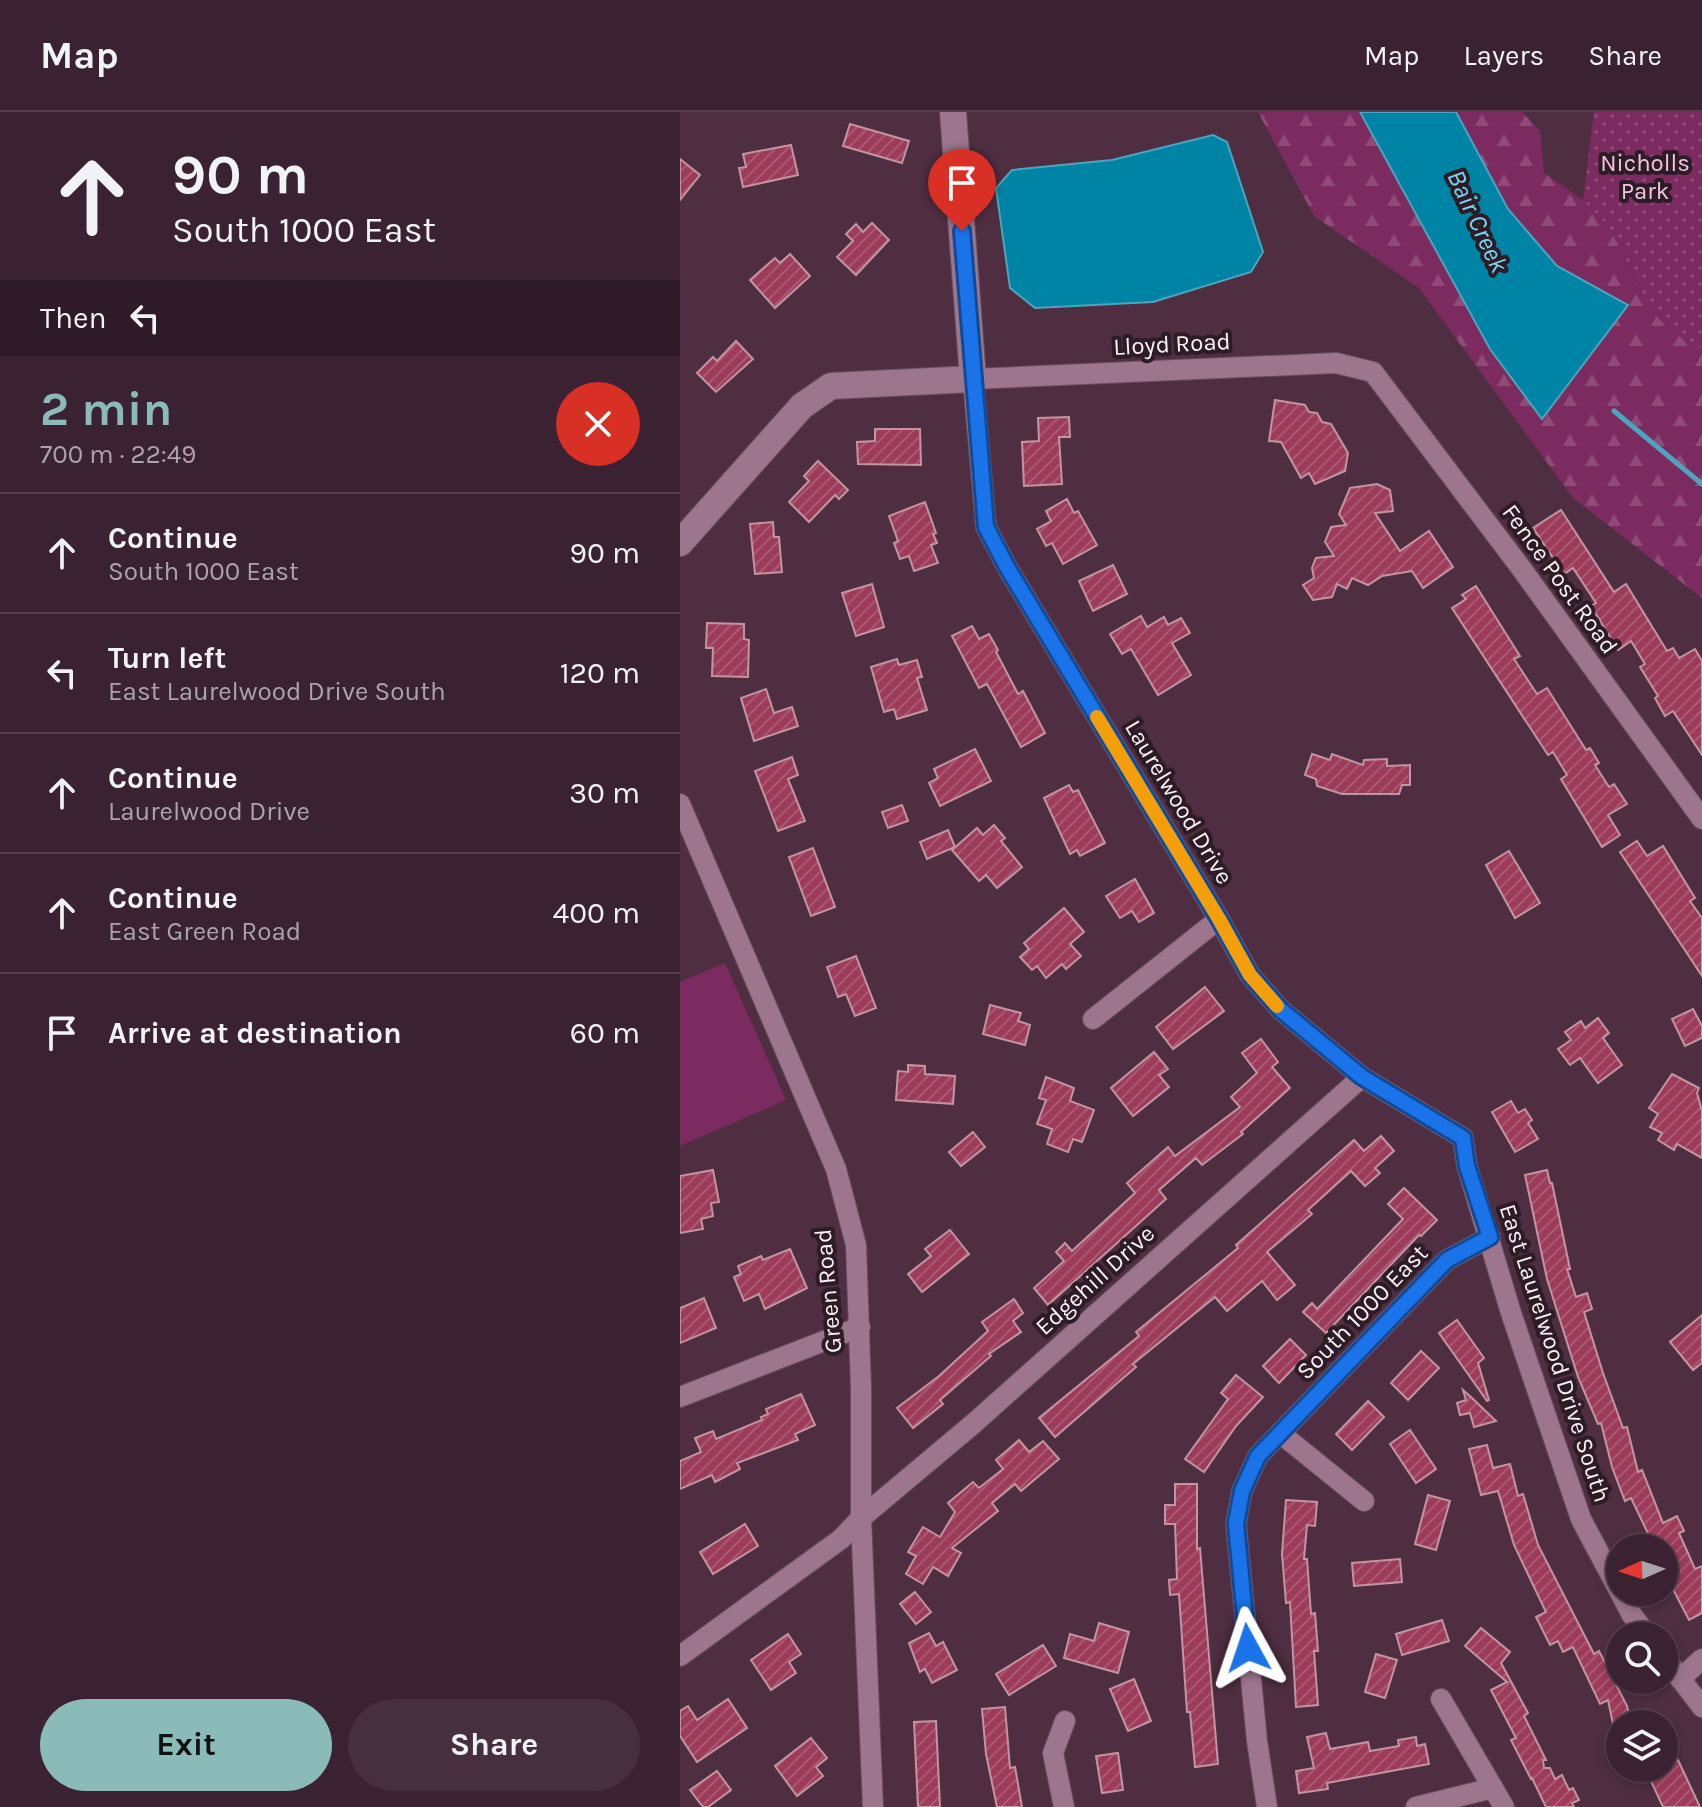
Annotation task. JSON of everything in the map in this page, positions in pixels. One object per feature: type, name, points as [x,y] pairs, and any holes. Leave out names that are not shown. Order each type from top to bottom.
[{"type":"street","points":[[680,543],[802,406],[831,386],[973,379],[953,112]]},
{"type":"street","name":"Lloyd Road","points":[[973,379],[1336,363],[1373,372]]},
{"type":"street","name":"Fence Post Road","points":[[1373,372],[1521,568],[1702,819]]},
{"type":"street","name":"Laurelwood Drive","points":[[973,379],[986,527],[1014,580],[1250,975],[1281,1010],[1362,1077],[1463,1138],[1467,1166]]},
{"type":"street","name":"Green Road","points":[[680,804],[836,1169],[856,1245],[860,1327],[861,1518],[873,1807]]},
{"type":"street","points":[[1093,1019],[1219,919]]},
{"type":"street","name":"Edgehill Drive","points":[[680,1656],[826,1552],[1362,1077]]},
{"type":"street","name":"East Laurelwood Drive South","points":[[1467,1166],[1511,1313],[1581,1519],[1637,1622]]},
{"type":"street","name":"South 1000 East","points":[[1267,1807],[1257,1741],[1236,1524],[1242,1491],[1258,1456],[1447,1260],[1490,1237]]},
{"type":"street","points":[[680,1397],[860,1327]]},
{"type":"street","points":[[1280,1433],[1364,1501]]},
{"type":"street","points":[[1680,1679],[1702,1659]]},
{"type":"street","points":[[1678,1676],[1702,1707]]},
{"type":"street","points":[[1441,1699],[1504,1807]]},
{"type":"street","points":[[1064,1807],[1053,1753],[1065,1721]]},
{"type":"street","points":[[1416,1807],[1493,1788]]},
{"type":"green space","points":[[1258,112],[1522,112],[1540,131],[1544,173],[1600,216],[1653,311],[1682,338],[1702,348],[1702,598],[1573,498],[1419,288],[1314,216]]},
{"type":"green space","name":"Nicholls Park","points":[[1594,112],[1702,112],[1702,348],[1681,338],[1665,325],[1643,294],[1605,223],[1583,201]]},
{"type":"green space","points":[[725,963],[786,1100],[680,1146],[680,982]]},
{"type":"water","points":[[1360,112],[1456,112],[1508,209],[1557,266],[1628,305],[1542,419],[1490,349]]},
{"type":"water","points":[[1213,135],[1227,142],[1263,252],[1251,272],[1153,302],[1035,308],[1010,288],[996,188],[1012,170],[1112,160]]},
{"type":"building","points":[[850,124],[909,141],[902,163],[843,146]]},
{"type":"building","points":[[791,145],[798,175],[743,187],[739,168],[746,167],[743,154]]},
{"type":"building","points":[[680,159],[700,175],[680,200]]},
{"type":"building","points":[[872,223],[889,240],[856,275],[837,257],[853,241],[846,234],[856,224],[863,232]]},
{"type":"building","points":[[790,254],[810,276],[775,308],[750,280],[775,258],[780,263]]},
{"type":"building","points":[[736,341],[753,359],[716,392],[697,373],[713,357],[717,361]]},
{"type":"building","points":[[1275,400],[1305,405],[1309,412],[1317,413],[1322,422],[1331,424],[1348,453],[1345,471],[1315,484],[1309,473],[1301,478],[1281,442],[1269,441]]},
{"type":"building","points":[[1069,417],[1070,437],[1059,437],[1062,484],[1024,486],[1022,442],[1039,441],[1038,418]]},
{"type":"building","points":[[875,429],[920,429],[921,465],[858,464],[857,442],[875,441]]},
{"type":"building","points":[[818,461],[848,490],[839,499],[835,495],[809,522],[789,502],[809,481],[804,476]]},
{"type":"building","points":[[1377,484],[1390,490],[1393,511],[1375,513],[1400,551],[1429,531],[1453,567],[1423,588],[1412,571],[1382,576],[1368,585],[1352,578],[1347,589],[1337,584],[1332,597],[1313,600],[1303,585],[1314,578],[1312,568],[1316,558],[1334,556],[1325,542],[1331,527],[1346,525],[1339,514],[1350,488]]},
{"type":"building","points":[[1067,499],[1074,513],[1078,511],[1097,545],[1063,564],[1052,543],[1046,546],[1037,529],[1051,521],[1046,511]]},
{"type":"building","points":[[925,502],[936,533],[933,534],[937,543],[931,545],[938,563],[914,571],[909,556],[900,559],[894,543],[898,541],[889,516]]},
{"type":"building","points":[[1561,510],[1614,592],[1626,584],[1667,651],[1673,648],[1679,658],[1695,649],[1702,661],[1702,755],[1673,711],[1665,716],[1655,698],[1658,696],[1640,667],[1645,664],[1631,641],[1618,650],[1591,606],[1596,603],[1573,568],[1564,574],[1533,528]]},
{"type":"building","points":[[773,522],[774,537],[779,537],[782,572],[755,574],[750,524]]},
{"type":"building","points":[[1113,565],[1127,594],[1093,611],[1079,581]]},
{"type":"building","points":[[872,584],[884,627],[856,636],[842,593]]},
{"type":"building","points":[[1476,586],[1520,656],[1514,659],[1537,694],[1547,688],[1586,750],[1590,748],[1599,763],[1595,765],[1609,787],[1614,784],[1627,804],[1608,815],[1620,835],[1602,847],[1561,779],[1567,775],[1553,752],[1548,755],[1452,608],[1466,599],[1462,595]]},
{"type":"building","points":[[1141,616],[1147,627],[1164,617],[1168,625],[1181,618],[1190,633],[1172,643],[1191,675],[1158,695],[1131,649],[1122,654],[1110,634]]},
{"type":"building","points":[[707,623],[744,624],[744,639],[749,640],[748,677],[712,676],[713,648],[706,648]]},
{"type":"building","points":[[972,626],[979,639],[989,634],[1018,694],[1023,691],[1045,733],[1021,747],[987,684],[979,688],[952,636]]},
{"type":"building","points":[[897,659],[899,665],[917,660],[922,677],[917,678],[927,710],[897,719],[894,709],[884,712],[871,667]]},
{"type":"building","points":[[766,689],[774,713],[792,707],[798,726],[754,741],[741,698]]},
{"type":"building","points":[[975,749],[991,781],[940,806],[929,783],[938,778],[934,769]]},
{"type":"building","points":[[1312,754],[1330,760],[1332,754],[1363,765],[1364,760],[1387,759],[1387,766],[1410,765],[1410,785],[1402,785],[1399,794],[1342,794],[1317,786],[1316,779],[1305,775]]},
{"type":"building","points":[[792,757],[798,775],[788,779],[805,821],[778,831],[755,771]]},
{"type":"building","points":[[1069,785],[1073,792],[1078,790],[1105,843],[1080,856],[1077,850],[1070,854],[1044,798]]},
{"type":"building","points":[[902,805],[908,821],[888,828],[882,812]]},
{"type":"building","points":[[994,825],[1005,838],[1001,841],[1022,867],[997,888],[986,875],[979,881],[952,850],[977,828],[983,835]]},
{"type":"building","points":[[948,830],[955,847],[927,859],[920,842]]},
{"type":"building","points":[[1637,841],[1647,856],[1663,846],[1695,898],[1690,901],[1702,918],[1702,976],[1620,852]]},
{"type":"building","points":[[813,848],[835,907],[811,916],[789,857]]},
{"type":"building","points":[[1509,851],[1540,903],[1515,918],[1486,865]]},
{"type":"building","points":[[1135,879],[1154,913],[1139,922],[1132,911],[1120,918],[1106,896]]},
{"type":"building","points":[[1064,908],[1084,932],[1070,944],[1081,956],[1066,969],[1062,964],[1046,978],[1037,966],[1032,970],[1020,957],[1029,949],[1024,943]]},
{"type":"building","points":[[856,956],[876,1008],[855,1016],[846,994],[838,997],[827,967]]},
{"type":"building","points":[[1205,987],[1224,1011],[1173,1049],[1156,1027]]},
{"type":"building","points":[[990,1005],[1021,1013],[1018,1021],[1030,1025],[1025,1045],[983,1034]]},
{"type":"building","points":[[1693,1009],[1702,1026],[1702,1038],[1685,1046],[1672,1019]]},
{"type":"building","points":[[1598,1018],[1609,1033],[1603,1038],[1622,1065],[1598,1083],[1580,1058],[1570,1065],[1558,1049],[1571,1040],[1565,1032],[1581,1021],[1585,1028]]},
{"type":"building","points":[[1261,1039],[1278,1062],[1272,1067],[1290,1088],[1241,1132],[1243,1134],[1202,1165],[1196,1158],[1159,1190],[1166,1199],[1048,1305],[1034,1288],[1064,1261],[1056,1252],[1065,1243],[1072,1251],[1135,1193],[1127,1183],[1168,1147],[1175,1156],[1240,1107],[1231,1097],[1257,1073],[1242,1053]]},
{"type":"building","points":[[1154,1052],[1168,1069],[1159,1075],[1169,1087],[1133,1116],[1111,1088]]},
{"type":"building","points":[[908,1065],[925,1066],[925,1074],[955,1076],[953,1104],[896,1100],[898,1071],[908,1072]]},
{"type":"building","points":[[1672,1074],[1699,1088],[1702,1158],[1677,1144],[1674,1150],[1658,1140],[1662,1133],[1650,1127],[1658,1114],[1649,1108]]},
{"type":"building","points":[[1046,1077],[1074,1088],[1070,1101],[1094,1110],[1082,1142],[1073,1139],[1068,1152],[1047,1144],[1052,1129],[1037,1124],[1046,1100],[1039,1098]]},
{"type":"building","points":[[1511,1101],[1518,1113],[1525,1109],[1532,1120],[1528,1123],[1538,1139],[1515,1152],[1492,1112]]},
{"type":"building","points":[[973,1132],[985,1147],[961,1166],[949,1152]]},
{"type":"building","points":[[1381,1136],[1394,1151],[1375,1168],[1380,1173],[1365,1186],[1351,1171],[1308,1210],[1312,1214],[1267,1252],[1295,1285],[1277,1300],[1262,1281],[1227,1311],[1215,1297],[1133,1364],[1136,1367],[1055,1437],[1039,1418],[1139,1336],[1136,1332],[1238,1248],[1236,1245],[1354,1140],[1364,1151]]},
{"type":"building","points":[[713,1170],[719,1202],[711,1203],[713,1216],[701,1219],[703,1229],[680,1233],[680,1176]]},
{"type":"building","points":[[1547,1170],[1570,1269],[1567,1269],[1576,1297],[1587,1293],[1592,1309],[1584,1312],[1623,1428],[1627,1427],[1638,1472],[1642,1470],[1663,1523],[1677,1516],[1684,1531],[1679,1533],[1695,1569],[1702,1566],[1702,1613],[1689,1620],[1678,1599],[1678,1534],[1648,1534],[1631,1498],[1625,1501],[1612,1467],[1601,1423],[1598,1424],[1578,1377],[1547,1279],[1525,1175]]},
{"type":"building","points":[[1404,1188],[1437,1220],[1326,1333],[1303,1312],[1312,1303],[1317,1309],[1403,1219],[1388,1204]]},
{"type":"building","points":[[950,1230],[969,1254],[922,1292],[908,1274],[931,1256],[925,1249]]},
{"type":"building","points":[[790,1249],[807,1288],[765,1309],[759,1294],[744,1301],[734,1277],[741,1274],[738,1266]]},
{"type":"building","points":[[704,1298],[716,1328],[680,1343],[680,1308]]},
{"type":"building","points":[[1014,1299],[1023,1313],[1013,1321],[1021,1332],[989,1354],[991,1356],[940,1400],[943,1404],[913,1428],[897,1408],[939,1376],[988,1331],[982,1322]]},
{"type":"building","points":[[1702,1315],[1702,1363],[1693,1370],[1670,1342]]},
{"type":"building","points":[[1457,1320],[1484,1358],[1478,1363],[1487,1401],[1439,1333]]},
{"type":"building","points":[[1290,1339],[1306,1355],[1279,1383],[1263,1366]]},
{"type":"building","points":[[1421,1351],[1439,1368],[1408,1400],[1391,1383]]},
{"type":"building","points":[[1236,1375],[1263,1397],[1236,1426],[1204,1472],[1185,1459],[1228,1399],[1221,1393]]},
{"type":"building","points":[[1463,1390],[1496,1421],[1474,1427],[1470,1413],[1460,1415],[1457,1403],[1466,1400]]},
{"type":"building","points":[[801,1394],[815,1425],[795,1434],[798,1440],[737,1463],[740,1469],[715,1482],[712,1475],[680,1489],[680,1461],[701,1452],[695,1438],[713,1431],[716,1439],[762,1420],[761,1417],[768,1414],[766,1409]]},
{"type":"building","points":[[1368,1401],[1384,1417],[1352,1450],[1336,1434]]},
{"type":"building","points":[[1410,1430],[1436,1469],[1416,1483],[1390,1444]]},
{"type":"building","points":[[1019,1440],[1029,1452],[1043,1441],[1059,1459],[1021,1491],[1015,1484],[992,1503],[998,1511],[952,1548],[961,1553],[948,1576],[933,1567],[923,1584],[906,1574],[916,1556],[908,1552],[923,1527],[940,1537],[955,1512],[948,1503],[973,1482],[979,1488],[1003,1469],[996,1460]]},
{"type":"building","points":[[1487,1445],[1493,1468],[1510,1464],[1518,1496],[1523,1494],[1538,1545],[1594,1654],[1599,1651],[1606,1665],[1606,1694],[1621,1694],[1628,1710],[1610,1710],[1608,1700],[1600,1704],[1573,1647],[1563,1652],[1558,1641],[1550,1645],[1536,1617],[1546,1612],[1514,1545],[1498,1491],[1481,1495],[1469,1449]]},
{"type":"building","points":[[1175,1484],[1197,1484],[1197,1549],[1200,1548],[1218,1764],[1195,1767],[1190,1712],[1187,1712],[1179,1594],[1170,1595],[1169,1580],[1177,1579],[1175,1524],[1165,1524],[1165,1505],[1175,1505]]},
{"type":"building","points":[[1428,1495],[1450,1501],[1436,1550],[1415,1544]]},
{"type":"building","points":[[1286,1500],[1317,1502],[1315,1526],[1307,1525],[1304,1559],[1307,1559],[1311,1614],[1315,1613],[1318,1705],[1296,1707],[1290,1602],[1286,1603],[1282,1554]]},
{"type":"building","points":[[745,1524],[758,1546],[713,1574],[700,1552]]},
{"type":"building","points":[[1400,1559],[1402,1582],[1354,1586],[1352,1563]]},
{"type":"building","points":[[915,1592],[931,1612],[916,1624],[900,1604]]},
{"type":"building","points":[[1442,1620],[1449,1641],[1402,1655],[1396,1634]]},
{"type":"building","points":[[1099,1623],[1129,1632],[1118,1673],[1064,1658],[1070,1634],[1094,1641]]},
{"type":"building","points":[[1481,1628],[1510,1652],[1501,1663],[1528,1713],[1524,1716],[1546,1760],[1543,1760],[1544,1768],[1550,1768],[1555,1779],[1562,1775],[1569,1790],[1573,1788],[1579,1800],[1572,1803],[1574,1807],[1546,1807],[1531,1779],[1511,1740],[1516,1738],[1491,1690],[1507,1682],[1465,1646]]},
{"type":"building","points":[[929,1633],[936,1646],[943,1642],[957,1670],[932,1683],[925,1669],[920,1672],[909,1643]]},
{"type":"building","points":[[788,1634],[801,1654],[789,1662],[796,1673],[771,1690],[751,1660]]},
{"type":"building","points":[[1043,1645],[1056,1666],[1009,1695],[996,1674]]},
{"type":"building","points":[[1376,1654],[1397,1660],[1385,1698],[1365,1692]]},
{"type":"building","points":[[1134,1679],[1151,1721],[1128,1731],[1110,1689]]},
{"type":"building","points":[[728,1699],[747,1728],[697,1762],[680,1736],[680,1711],[688,1706],[697,1720]]},
{"type":"building","points":[[1005,1707],[1010,1768],[1015,1767],[1022,1807],[997,1807],[986,1754],[982,1709]]},
{"type":"building","points":[[936,1721],[940,1807],[918,1807],[914,1722]]},
{"type":"building","points":[[1326,1733],[1330,1749],[1368,1742],[1370,1751],[1399,1746],[1398,1740],[1416,1737],[1417,1746],[1425,1744],[1429,1764],[1327,1783],[1328,1789],[1299,1793],[1296,1771],[1314,1768],[1307,1737]]},
{"type":"building","points":[[811,1738],[827,1758],[816,1767],[823,1776],[797,1796],[775,1766]]},
{"type":"building","points":[[1118,1753],[1123,1790],[1102,1793],[1096,1756]]},
{"type":"building","points":[[1678,1760],[1700,1807],[1663,1807],[1651,1782],[1678,1782]]},
{"type":"building","points":[[717,1771],[731,1790],[708,1807],[703,1807],[690,1790]]},
{"type":"waterway","name":"Bair Creek","points":[[1614,411],[1702,484]]},
{"type":"slow traffic","points":[[1097,717],[1250,975],[1277,1006]]},
{"type":"route","points":[[962,231],[986,527],[1250,975],[1281,1010],[1362,1077],[1463,1138],[1467,1166],[1490,1237],[1447,1260],[1258,1456],[1242,1491],[1236,1524],[1248,1648]]}]
